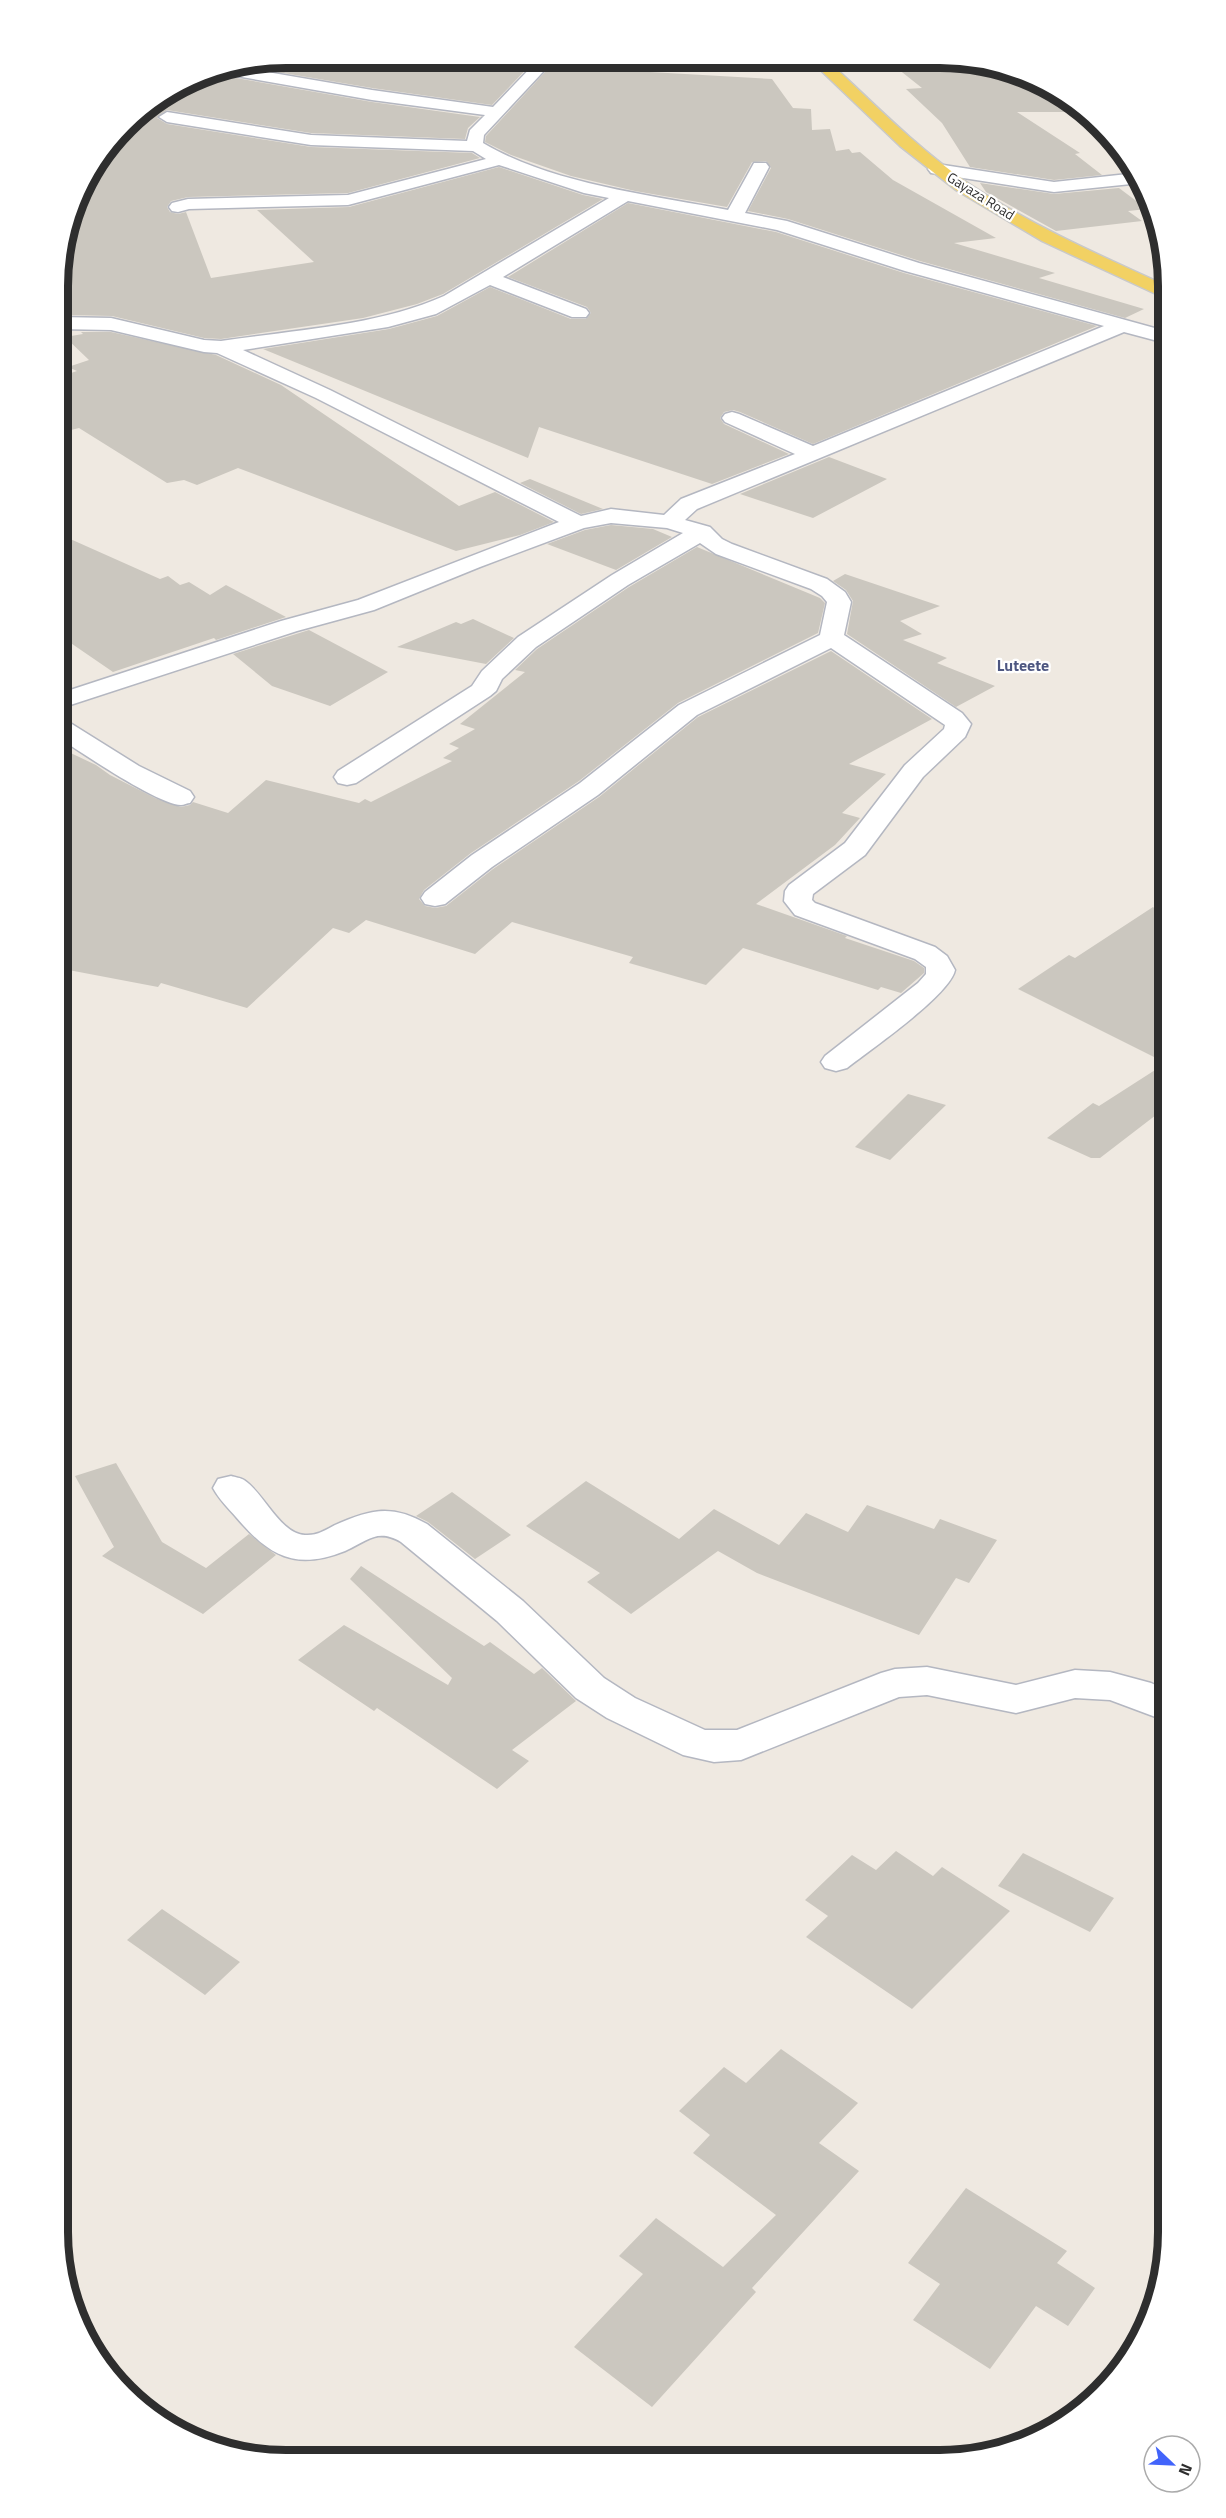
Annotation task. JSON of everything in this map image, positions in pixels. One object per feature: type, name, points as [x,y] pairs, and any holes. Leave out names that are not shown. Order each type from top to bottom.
[{"type":"main road","name":"Gayaza Road","points":[[827,68],[937,169],[979,197],[1039,231],[1158,289]]},
{"type":"street","points":[[477,146],[476,134],[538,68]]},
{"type":"street","points":[[243,72],[372,95],[496,112]]},
{"type":"street","points":[[166,117],[311,140],[477,146],[500,160],[562,181],[624,196],[781,225],[901,264],[1158,335]]},
{"type":"street","points":[[178,207],[188,204],[348,200],[500,160]]},
{"type":"street","points":[[734,216],[760,167]]},
{"type":"street","points":[[937,169],[1054,186],[1130,179]]},
{"type":"street","points":[[68,323],[111,324],[221,348],[381,322],[416,314],[451,300],[624,196]]},
{"type":"street","points":[[487,277],[579,313]]},
{"type":"street","points":[[669,522],[689,504],[1120,326]]},
{"type":"street","points":[[221,348],[323,394],[578,523]]},
{"type":"street","points":[[732,418],[813,454]]},
{"type":"street","points":[[68,699],[289,626],[366,605],[482,558],[578,523],[611,516],[669,522],[702,532],[714,544],[819,584],[837,595],[840,606],[830,627],[832,638],[953,718],[958,724],[956,732],[914,771],[855,849],[798,891],[798,901],[805,909],[925,953],[939,961],[941,968],[940,977],[928,989],[836,1062]]},
{"type":"street","points":[[347,777],[481,691],[487,686],[491,676],[527,642],[557,624],[620,579],[702,532]]},
{"type":"street","points":[[435,898],[507,843],[589,789],[688,710],[764,669],[832,638]]},
{"type":"street","points":[[68,732],[130,772],[181,797]]},
{"type":"street","points":[[231,1488],[280,1539],[303,1548],[328,1544],[362,1528],[385,1522],[406,1528],[510,1611],[590,1688],[621,1708],[698,1744],[714,1747],[741,1744],[895,1683],[911,1680],[957,1686],[1016,1699],[1075,1684],[1110,1686],[1137,1693],[1158,1703]]},
{"type":"building","points":[[527,68],[492,105],[260,69]]},
{"type":"building","points":[[549,68],[616,68],[615,70],[772,79],[793,108],[811,109],[812,130],[830,129],[836,151],[849,149],[852,153],[860,152],[893,180],[996,238],[954,243],[1055,273],[1039,278],[1144,309],[1125,318],[920,261],[788,219],[748,211],[771,168],[766,161],[752,162],[727,207],[635,191],[571,176],[511,155],[485,142],[486,136]]},
{"type":"building","points":[[897,68],[969,69],[1010,79],[1037,90],[1072,112],[1017,112],[1080,153],[1075,154],[1102,175],[1054,180],[970,167],[942,123],[906,89],[922,88]]},
{"type":"building","points":[[225,76],[372,102],[480,117],[468,128],[465,139],[311,133],[167,110],[157,118],[167,124],[311,147],[472,153],[480,158],[348,193],[188,197],[171,201],[167,207],[170,212],[178,214],[186,212],[211,278],[314,262],[257,210],[349,207],[499,167],[583,195],[603,199],[443,294],[417,304],[363,318],[221,339],[204,338],[112,316],[69,315],[69,257],[79,216],[90,189],[104,164],[131,131],[164,104],[186,92]]},
{"type":"building","points":[[980,183],[1054,194],[1119,188],[1145,209],[1128,211],[1142,221],[1056,231],[986,192]]},
{"type":"building","points":[[628,203],[776,232],[904,273],[1097,326],[813,444],[740,412],[733,410],[724,412],[720,418],[724,424],[789,454],[712,484],[539,427],[528,458],[263,349],[389,329],[437,316],[490,287],[571,319],[586,319],[591,313],[587,307],[508,277]]},
{"type":"building","points":[[81,332],[111,332],[216,355],[281,385],[459,506],[495,492],[554,522],[520,535],[456,551],[238,468],[197,485],[184,480],[167,483],[79,428],[68,431],[68,374],[77,371],[68,367],[89,360],[68,340],[68,336],[83,334]]},
{"type":"building","points":[[829,457],[887,479],[813,518],[740,494]]},
{"type":"building","points":[[530,479],[603,509],[581,514],[520,483]]},
{"type":"building","points":[[611,525],[653,529],[672,537],[616,570],[547,544],[585,530]]},
{"type":"building","points":[[68,538],[160,579],[168,576],[180,585],[189,582],[210,595],[226,585],[286,617],[216,640],[214,638],[113,672],[68,641]]},
{"type":"building","points":[[697,547],[820,598],[825,603],[818,633],[678,703],[579,781],[471,853],[424,890],[419,899],[425,906],[435,908],[446,906],[493,869],[599,797],[698,717],[831,651],[932,719],[849,764],[886,774],[842,813],[860,818],[835,845],[756,904],[914,961],[924,968],[924,973],[901,993],[881,987],[878,990],[743,948],[706,985],[629,963],[633,957],[512,922],[475,954],[366,920],[349,933],[333,928],[247,1008],[161,983],[158,987],[68,970],[68,752],[155,798],[181,807],[193,802],[228,813],[266,780],[359,803],[365,799],[371,802],[452,761],[443,758],[459,748],[449,744],[475,729],[460,724],[525,672],[515,670],[537,649],[629,587]]},
{"type":"building","points":[[845,574],[940,606],[900,621],[922,634],[903,640],[947,658],[937,663],[995,686],[956,707],[847,634],[853,601],[846,590],[833,581]]},
{"type":"building","points":[[473,619],[514,638],[486,664],[397,647],[456,622],[461,624]]},
{"type":"building","points":[[309,630],[388,672],[330,706],[272,686],[233,654]]},
{"type":"building","points":[[1153,907],[1158,911],[1158,1059],[1018,989],[1069,955],[1075,958]]},
{"type":"building","points":[[1158,1068],[1158,1113],[1100,1158],[1091,1158],[1047,1138],[1093,1103],[1099,1106]]},
{"type":"building","points":[[908,1094],[946,1105],[890,1160],[855,1147]]},
{"type":"building","points":[[116,1463],[162,1542],[206,1568],[249,1534],[276,1555],[203,1614],[102,1556],[114,1547],[75,1476]]},
{"type":"building","points":[[586,1481],[679,1539],[714,1509],[779,1545],[806,1513],[848,1532],[867,1505],[934,1529],[940,1519],[997,1540],[969,1583],[956,1578],[919,1635],[757,1573],[718,1551],[631,1614],[587,1582],[600,1573],[526,1526]]},
{"type":"building","points":[[452,1492],[511,1535],[475,1559],[428,1522],[416,1516]]},
{"type":"building","points":[[361,1566],[484,1646],[490,1642],[534,1674],[542,1668],[576,1701],[512,1750],[529,1761],[497,1789],[377,1708],[374,1711],[298,1660],[344,1625],[448,1685],[452,1678],[350,1579]]},
{"type":"building","points":[[896,1851],[933,1876],[942,1867],[1010,1911],[912,2009],[806,1937],[828,1916],[805,1900],[852,1855],[876,1870]]},
{"type":"building","points":[[1023,1853],[1114,1898],[1090,1932],[998,1886]]},
{"type":"building","points":[[162,1909],[240,1962],[205,1995],[127,1940]]},
{"type":"building","points":[[781,2049],[858,2103],[819,2143],[859,2171],[752,2288],[756,2292],[652,2407],[574,2347],[643,2274],[619,2256],[656,2218],[723,2267],[776,2215],[693,2153],[710,2135],[679,2111],[724,2067],[746,2083]]},
{"type":"building","points":[[966,2188],[1067,2251],[1057,2263],[1095,2288],[1068,2326],[1036,2306],[990,2369],[913,2320],[940,2284],[908,2263]]},
{"type":"district","name":"Luteete","points":[[1023,665]]}]
